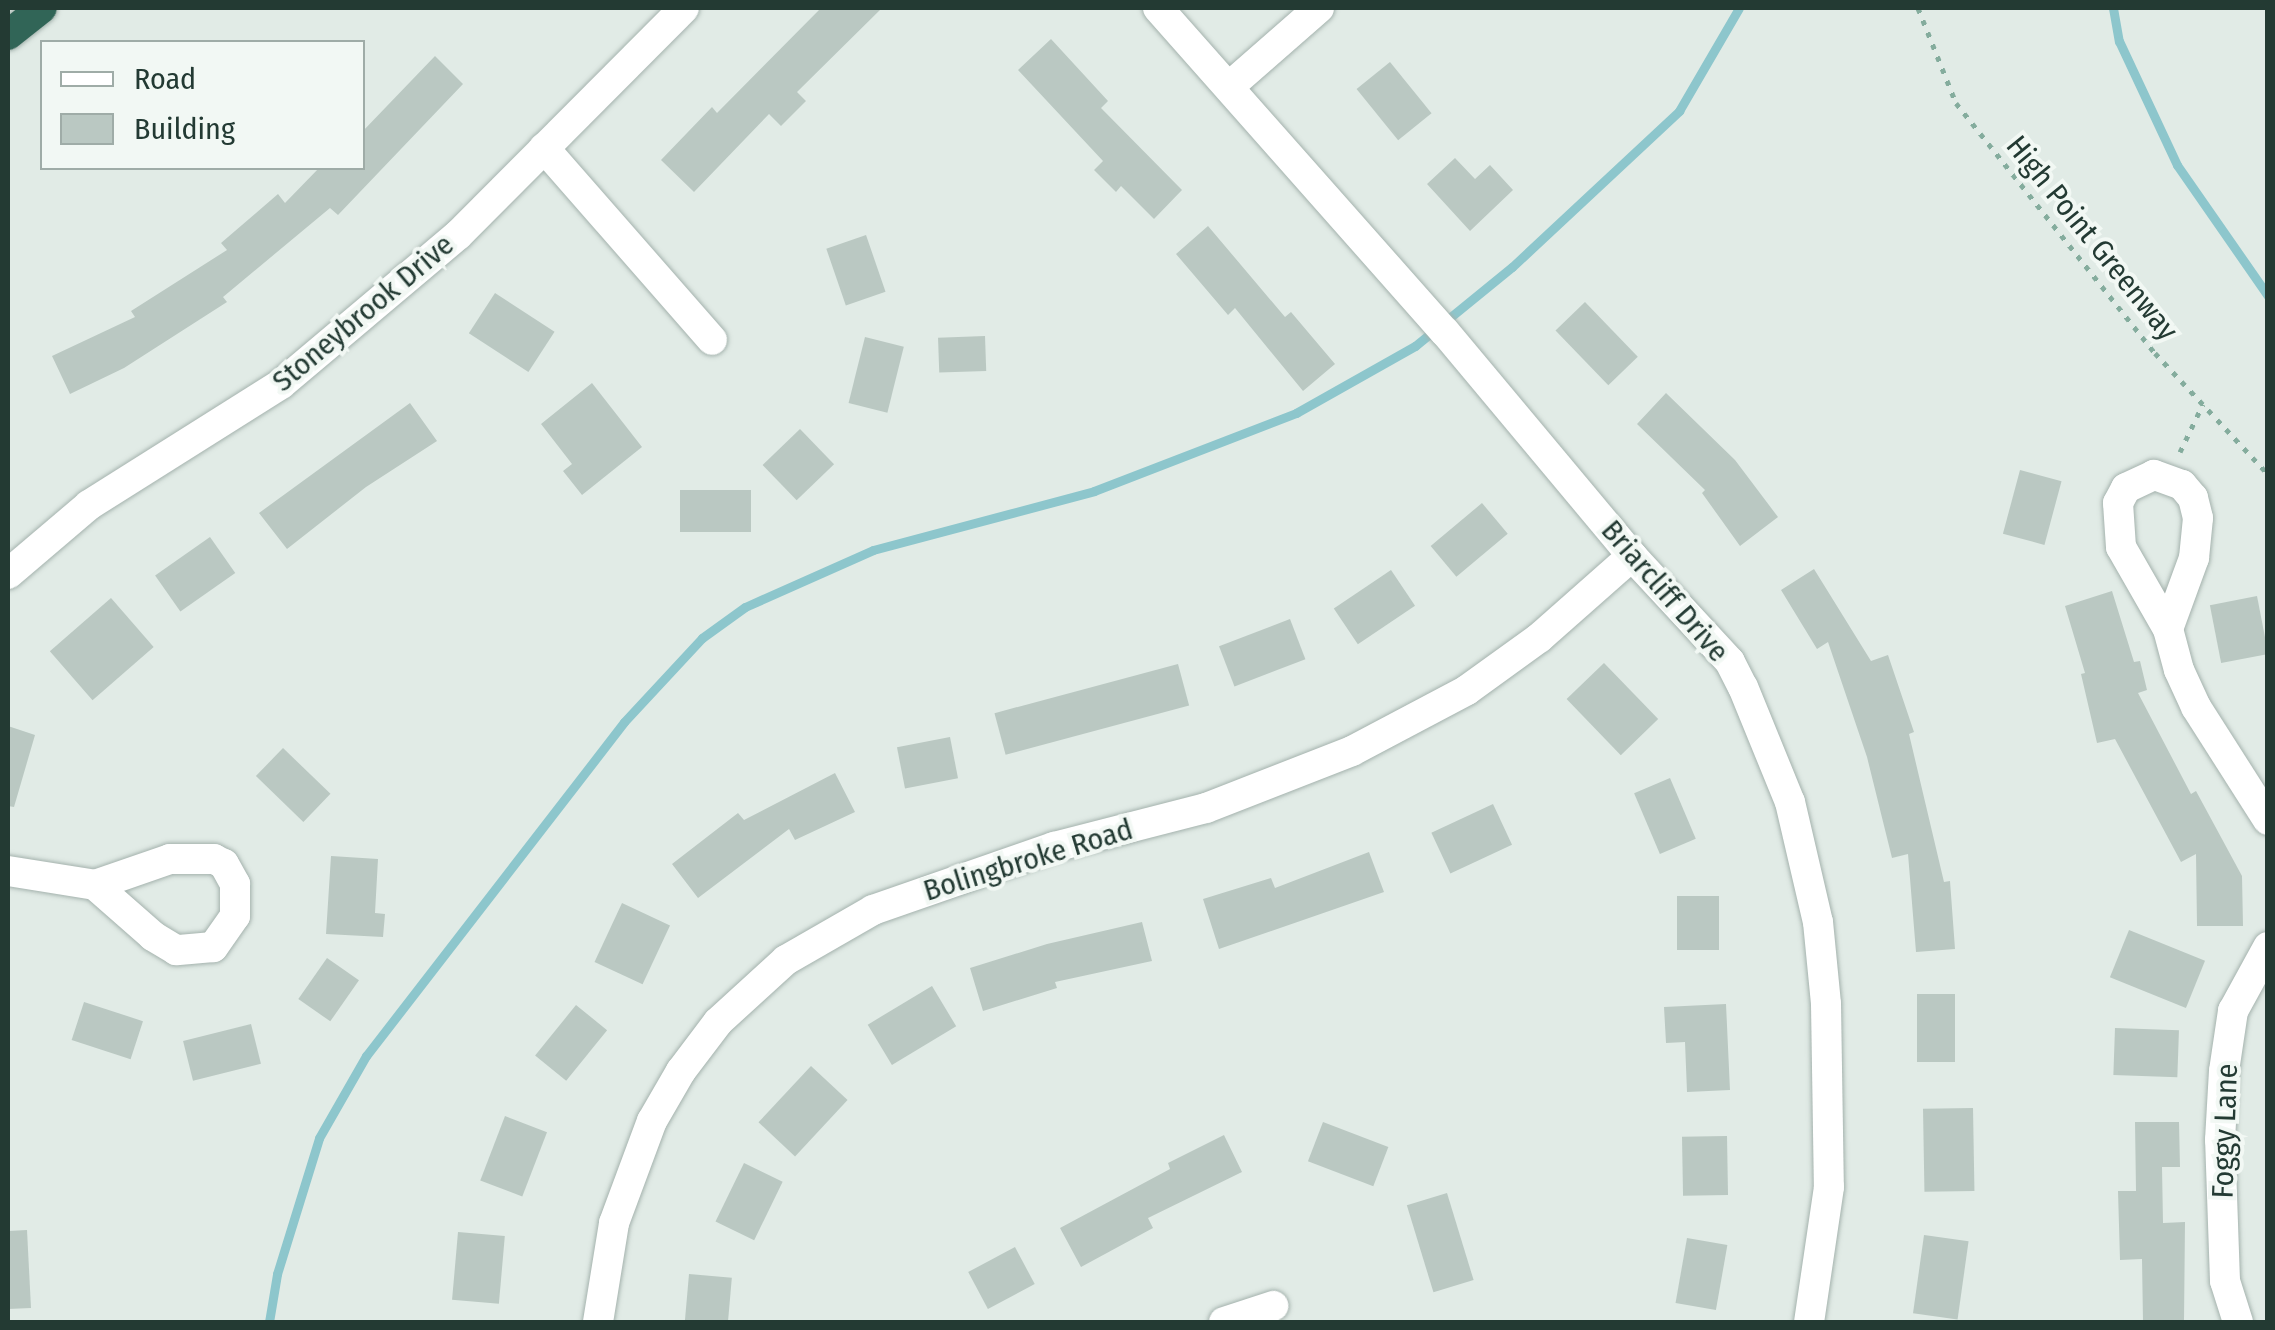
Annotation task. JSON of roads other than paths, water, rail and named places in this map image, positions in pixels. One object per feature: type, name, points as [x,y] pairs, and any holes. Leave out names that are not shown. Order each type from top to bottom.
[{"type":"highway","points":[[8,35],[42,8]]},
{"type":"street","name":"Stoneybrook Drive","points":[[8,574],[89,504],[282,384],[458,234],[684,8]]},
{"type":"street","name":"Briarcliff Drive","points":[[1158,8],[1231,85],[1632,556],[1730,662],[1744,687],[1790,802],[1818,922],[1826,1004],[1829,1187],[1809,1322]]},
{"type":"street","points":[[1231,85],[1319,8]]},
{"type":"street","points":[[544,148],[712,340]]},
{"type":"street","points":[[2168,629],[2194,558],[2198,518],[2193,498],[2169,478],[2136,480],[2126,488],[2116,524],[2120,547],[2168,629],[2178,670],[2196,707],[2268,820]]},
{"type":"street","name":"Bolingbroke Road","points":[[598,1322],[614,1223],[652,1121],[680,1071],[718,1022],[786,960],[873,910],[1054,846],[1206,808],[1352,751],[1467,690],[1539,638],[1632,556]]},
{"type":"street","points":[[8,871],[94,885]]},
{"type":"street","name":"Foggy Lane","points":[[2238,1322],[2225,1281],[2220,1140],[2224,1071],[2234,1011],[2268,948]]},
{"type":"street","points":[[1224,1322],[1273,1306]]},
{"type":"waterway","points":[[269,1322],[277,1274],[319,1138],[366,1056],[624,722],[702,638],[745,607],[873,550],[1094,491],[1296,413],[1415,346],[1512,267],[1679,111],[1739,8]]},
{"type":"waterway","points":[[2113,8],[2119,41],[2177,165],[2268,296]]}]
